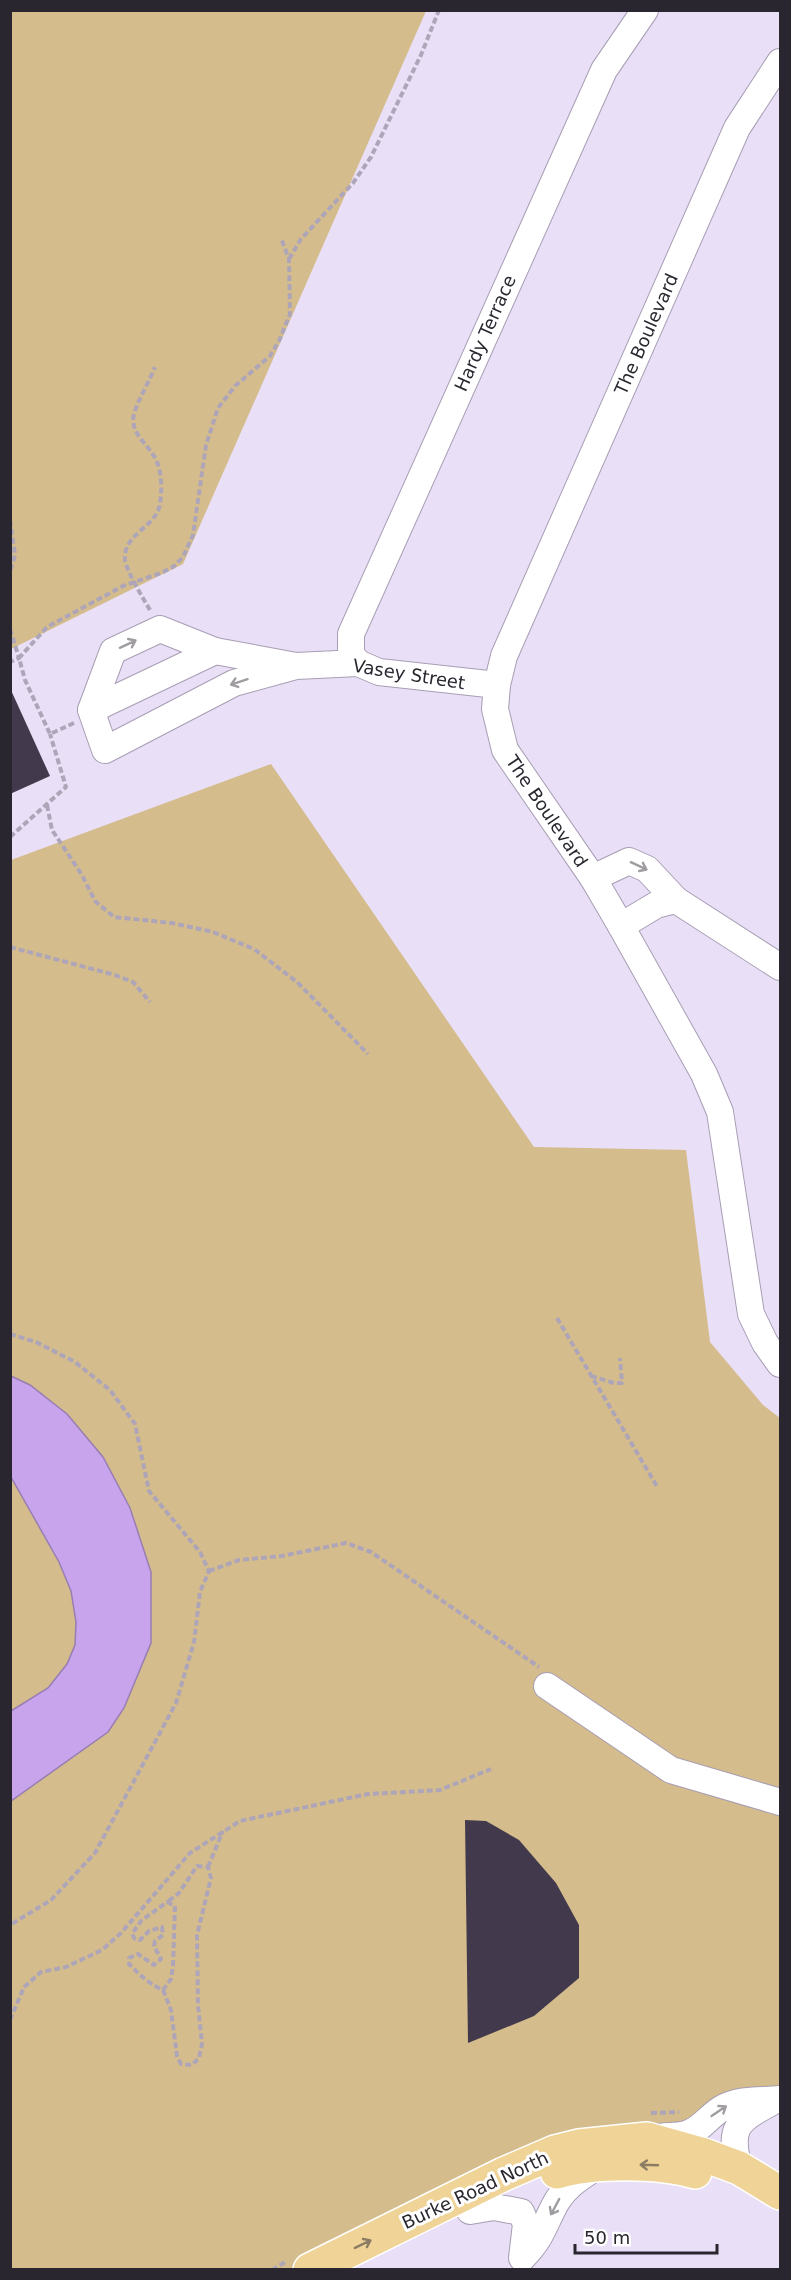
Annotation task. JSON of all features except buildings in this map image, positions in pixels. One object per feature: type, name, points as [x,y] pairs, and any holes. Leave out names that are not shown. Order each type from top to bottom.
[{"type":"main road","name":"Burke Road North","points":[[310,2270],[504,2174],[555,2152],[607,2142],[647,2139],[704,2155],[739,2168],[780,2193]]},
{"type":"main road","name":"Burke Road North","points":[[360,2270],[527,2182],[564,2170],[596,2166],[658,2165],[687,2170],[725,2181],[780,2213]]},
{"type":"street","name":"Hardy Terrace","points":[[358,663],[351,654],[351,634],[595,89],[604,70],[645,10]]},
{"type":"street","name":"The Boulevard","points":[[780,62],[737,128],[504,656],[497,685],[495,709],[505,750],[593,878],[704,1074],[720,1113],[752,1314],[765,1343],[780,1364]]},
{"type":"street","name":"Vasey Street","points":[[160,629],[214,651],[296,666],[358,663],[379,672],[497,685]]},
{"type":"street","points":[[160,629],[113,651],[87,714],[105,750],[234,683],[296,666]]},
{"type":"street","points":[[87,714],[214,651]]},
{"type":"street","points":[[593,878],[629,861],[647,869],[676,900],[780,967]]},
{"type":"street","points":[[621,926],[656,905],[676,900]]},
{"type":"street","points":[[547,1686],[671,1770],[780,1802]]},
{"type":"street","points":[[647,2139],[687,2134],[696,2130],[730,2104],[750,2100],[779,2099]]},
{"type":"street","points":[[739,2168],[734,2151],[735,2132],[743,2118],[779,2099]]},
{"type":"street","points":[[520,2263],[538,2242],[558,2200],[567,2189],[596,2166]]},
{"type":"street","points":[[470,2211],[506,2207],[521,2212],[526,2224],[520,2263]]},
{"type":"path","points":[[288,259],[301,240],[353,183],[371,157],[421,55],[439,10]]},
{"type":"path","points":[[10,662],[19,658],[47,627],[135,581],[173,567],[183,557],[193,535],[206,445],[218,408],[235,386],[270,356],[290,314],[288,259],[281,238]]},
{"type":"path","points":[[156,367],[134,415],[135,432],[157,462],[161,488],[160,507],[147,524],[132,537],[126,547],[125,563],[160,629]]},
{"type":"path","points":[[10,520],[15,555],[10,572]]},
{"type":"path","points":[[10,629],[25,680],[50,734],[66,787],[10,837]]},
{"type":"path","points":[[50,734],[87,714]]},
{"type":"path","points":[[47,805],[52,830],[82,875],[95,902],[114,916],[172,923],[213,932],[254,949],[297,982],[368,1054]]},
{"type":"path","points":[[10,947],[115,975],[133,982],[150,1002]]},
{"type":"path","points":[[557,1318],[658,1488]]},
{"type":"path","points":[[10,1334],[36,1342],[75,1362],[110,1390],[135,1424],[149,1491],[200,1552],[209,1571]]},
{"type":"path","points":[[590,1376],[622,1383],[620,1358]]},
{"type":"path","points":[[10,1925],[51,1900],[95,1852],[176,1703],[194,1642],[200,1592],[209,1571],[238,1560],[282,1556],[345,1543],[371,1552],[540,1668],[547,1686]]},
{"type":"path","points":[[10,2020],[24,1987],[41,1972],[66,1967],[102,1950],[121,1933],[190,1853],[240,1821],[368,1794],[440,1790],[491,1768]]},
{"type":"path","points":[[132,1934],[135,1939],[140,1940],[149,1931],[162,1927],[163,1935],[155,1941],[154,1946],[161,1959],[158,1964],[148,1962],[138,1954],[129,1958],[129,1964],[152,1986],[163,1990],[171,2010],[177,2056],[181,2064],[192,2065],[199,2058],[202,2044],[197,1985],[197,1935],[211,1878],[208,1867],[223,1830]]},
{"type":"path","points":[[132,1934],[141,1922],[179,1893],[197,1866],[208,1867]]},
{"type":"path","points":[[163,1990],[171,1979],[173,1966],[175,1906],[167,1902]]},
{"type":"path","points":[[121,1933],[132,1934]]},
{"type":"shaded area","points":[[11,10],[426,11],[183,564],[11,649]]},
{"type":"shaded area","points":[[271,764],[534,1147],[686,1150],[710,1342],[763,1405],[780,1418],[780,2088],[657,2142],[538,2157],[302,2269],[11,2270],[11,860]]},
{"type":"shaded area","points":[[11,1376],[30,1385],[67,1414],[103,1457],[130,1508],[151,1572],[151,1643],[124,1708],[108,1732],[11,1801],[11,1711],[48,1688],[67,1664],[75,1645],[76,1622],[71,1591],[59,1562],[11,1477]]}]
